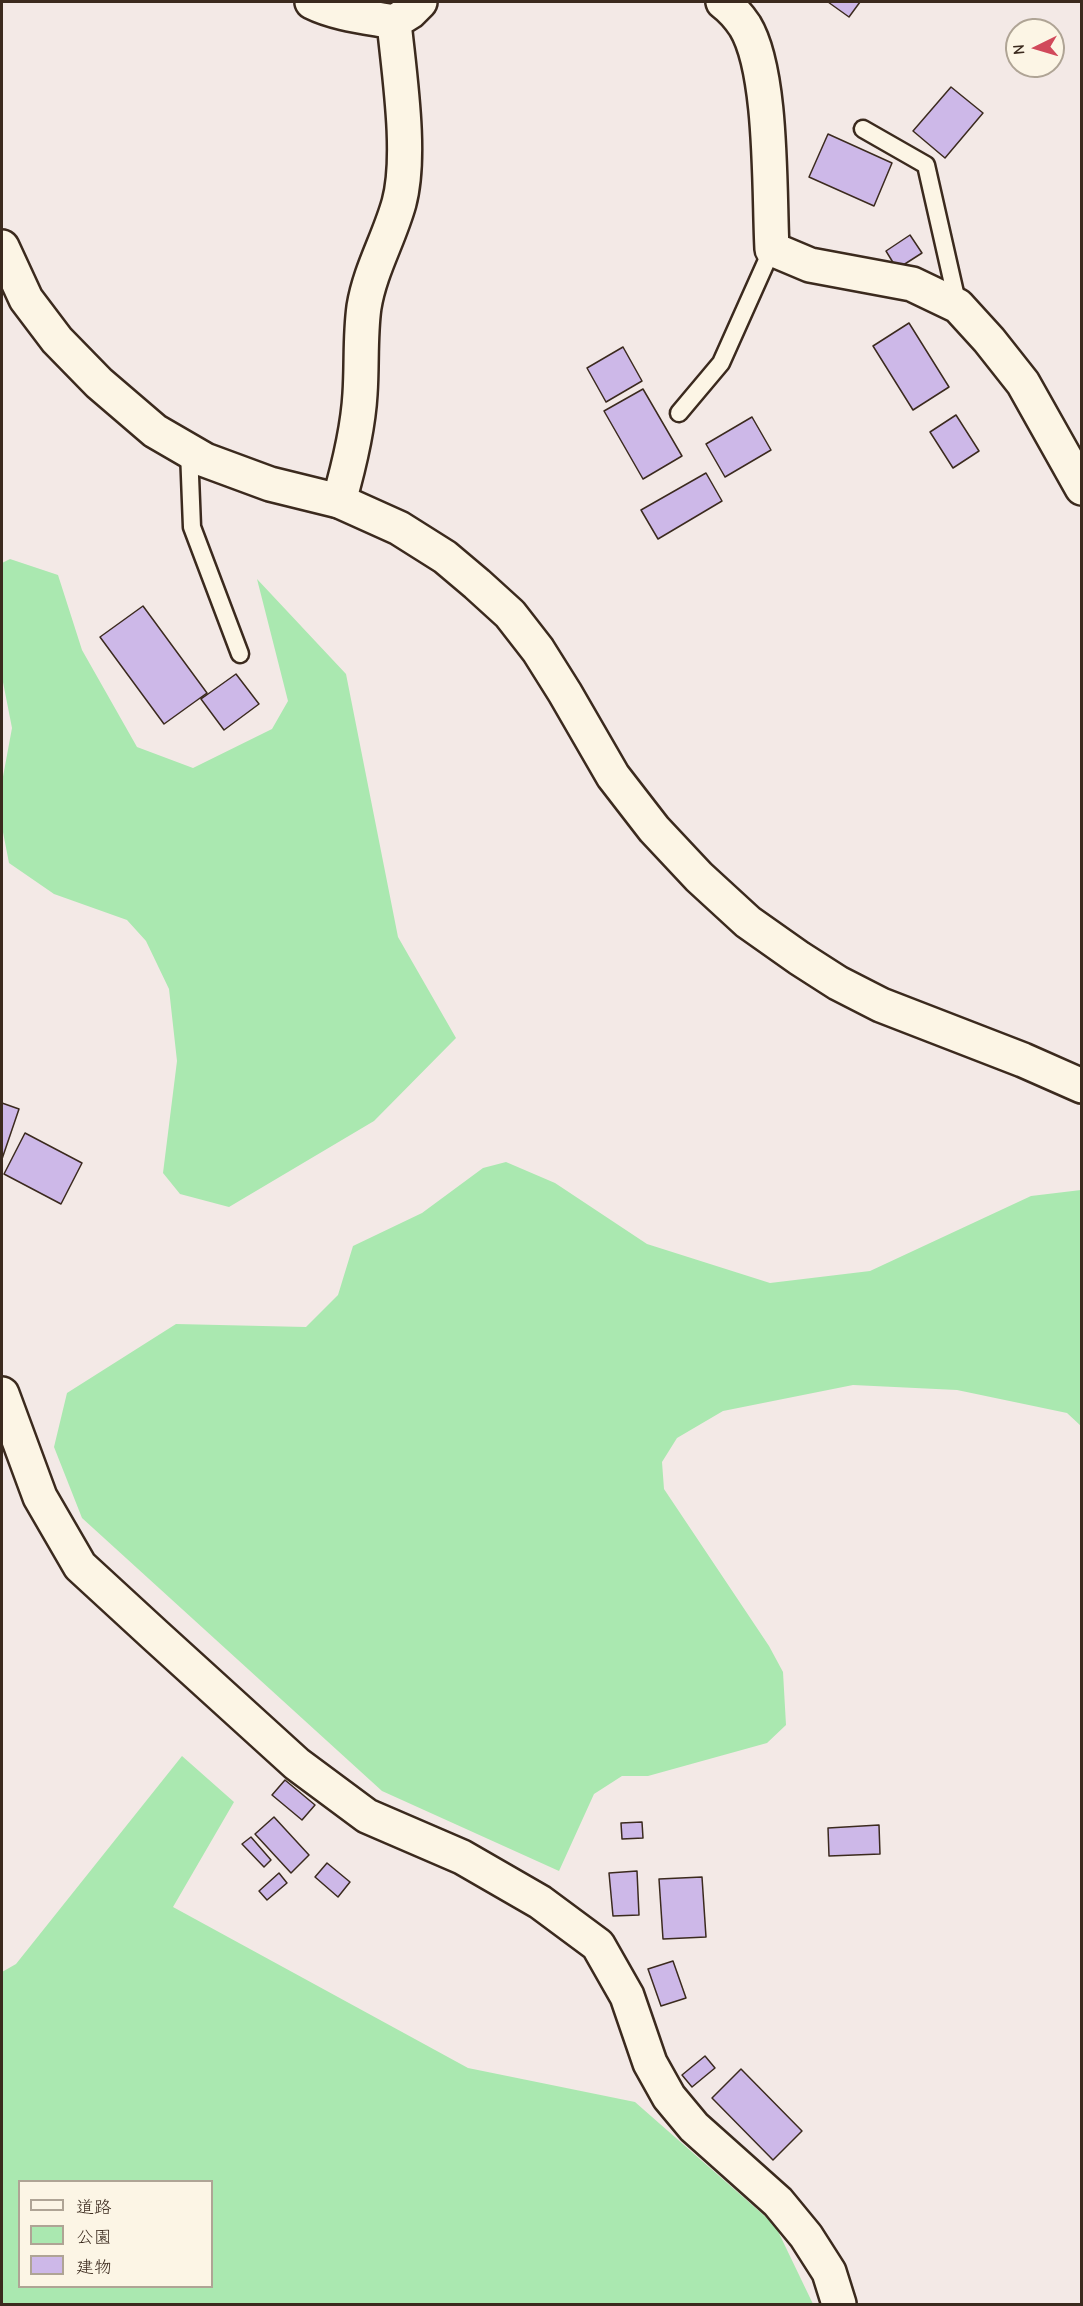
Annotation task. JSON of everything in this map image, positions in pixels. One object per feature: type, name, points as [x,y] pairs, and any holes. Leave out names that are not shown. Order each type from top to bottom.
[{"type":"street","points":[[312,2],[347,13],[394,22],[410,12],[420,2]]},
{"type":"street","points":[[723,2],[745,26],[757,56],[765,109],[772,249],[810,265],[912,284],[958,306],[1023,383],[1082,488]]},
{"type":"street","points":[[339,501],[356,431],[363,316],[367,288],[399,203],[404,178],[401,95],[394,22]]},
{"type":"street","points":[[2,247],[26,299],[57,340],[125,407],[156,431],[205,460],[270,484],[339,501],[399,528],[445,557],[510,614],[538,650],[566,693],[613,776],[654,829],[699,877],[748,922],[838,983],[881,1005],[1023,1060],[1082,1086]]},
{"type":"street","points":[[2,1394],[40,1497],[80,1566],[138,1620],[297,1764],[368,1816],[462,1857],[540,1902],[598,1945],[627,1996],[650,2063],[669,2097],[694,2127],[778,2202],[806,2236],[829,2272],[839,2304]]},
{"type":"lane","points":[[863,129],[926,165],[958,306]]},
{"type":"lane","points":[[679,413],[721,363],[772,249]]},
{"type":"lane","points":[[189,451],[192,527],[240,654]]},
{"type":"green space","points":[[10,559],[58,575],[82,650],[137,747],[193,768],[272,729],[288,701],[257,579],[346,674],[398,937],[456,1038],[374,1121],[229,1207],[180,1194],[163,1173],[177,1061],[169,989],[146,941],[127,920],[54,894],[9,863],[2,827],[2,782],[12,728],[2,677],[2,563]]},
{"type":"green space","points":[[506,1162],[555,1183],[647,1244],[770,1283],[870,1271],[1031,1196],[1081,1190],[1081,1426],[1067,1413],[957,1390],[853,1385],[723,1411],[677,1438],[662,1462],[664,1489],[769,1646],[783,1672],[786,1725],[767,1743],[648,1776],[622,1776],[594,1794],[559,1871],[382,1791],[82,1518],[54,1447],[67,1393],[176,1324],[306,1327],[338,1295],[353,1246],[422,1213],[483,1168]]},
{"type":"green space","points":[[182,1756],[234,1802],[173,1907],[468,2068],[635,2102],[775,2225],[813,2304],[2,2304],[2,1972],[16,1964]]},
{"type":"building","points":[[828,2],[860,2],[849,17]]},
{"type":"building","points":[[951,87],[983,113],[945,158],[913,131]]},
{"type":"building","points":[[828,134],[892,163],[874,206],[809,177]]},
{"type":"building","points":[[910,235],[922,253],[897,269],[886,251]]},
{"type":"building","points":[[909,323],[949,387],[913,410],[873,346]]},
{"type":"building","points":[[623,347],[642,381],[606,402],[587,368]]},
{"type":"building","points":[[643,389],[682,456],[643,479],[604,411]]},
{"type":"building","points":[[956,415],[979,451],[953,468],[930,432]]},
{"type":"building","points":[[752,417],[771,450],[725,477],[706,444]]},
{"type":"building","points":[[706,473],[722,501],[658,539],[641,510]]},
{"type":"building","points":[[143,606],[207,693],[164,724],[100,637]]},
{"type":"building","points":[[236,674],[259,704],[224,730],[201,699]]},
{"type":"building","points":[[2,1103],[19,1109],[2,1159]]},
{"type":"building","points":[[25,1133],[82,1163],[61,1204],[4,1174]]},
{"type":"building","points":[[285,1780],[315,1805],[302,1820],[272,1795]]},
{"type":"building","points":[[274,1817],[309,1855],[291,1873],[255,1834]]},
{"type":"building","points":[[642,1822],[643,1838],[622,1839],[621,1823]]},
{"type":"building","points":[[879,1825],[880,1854],[829,1856],[828,1828]]},
{"type":"building","points":[[251,1837],[271,1860],[264,1867],[242,1844]]},
{"type":"building","points":[[327,1863],[350,1882],[338,1897],[315,1877]]},
{"type":"building","points":[[637,1871],[639,1915],[613,1916],[609,1873]]},
{"type":"building","points":[[279,1873],[287,1883],[267,1900],[259,1891]]},
{"type":"building","points":[[702,1877],[706,1937],[663,1939],[659,1879]]},
{"type":"building","points":[[673,1961],[686,1998],[661,2006],[648,1969]]},
{"type":"building","points":[[705,2056],[715,2068],[692,2087],[682,2075]]},
{"type":"building","points":[[741,2069],[802,2131],[773,2160],[712,2098]]}]
